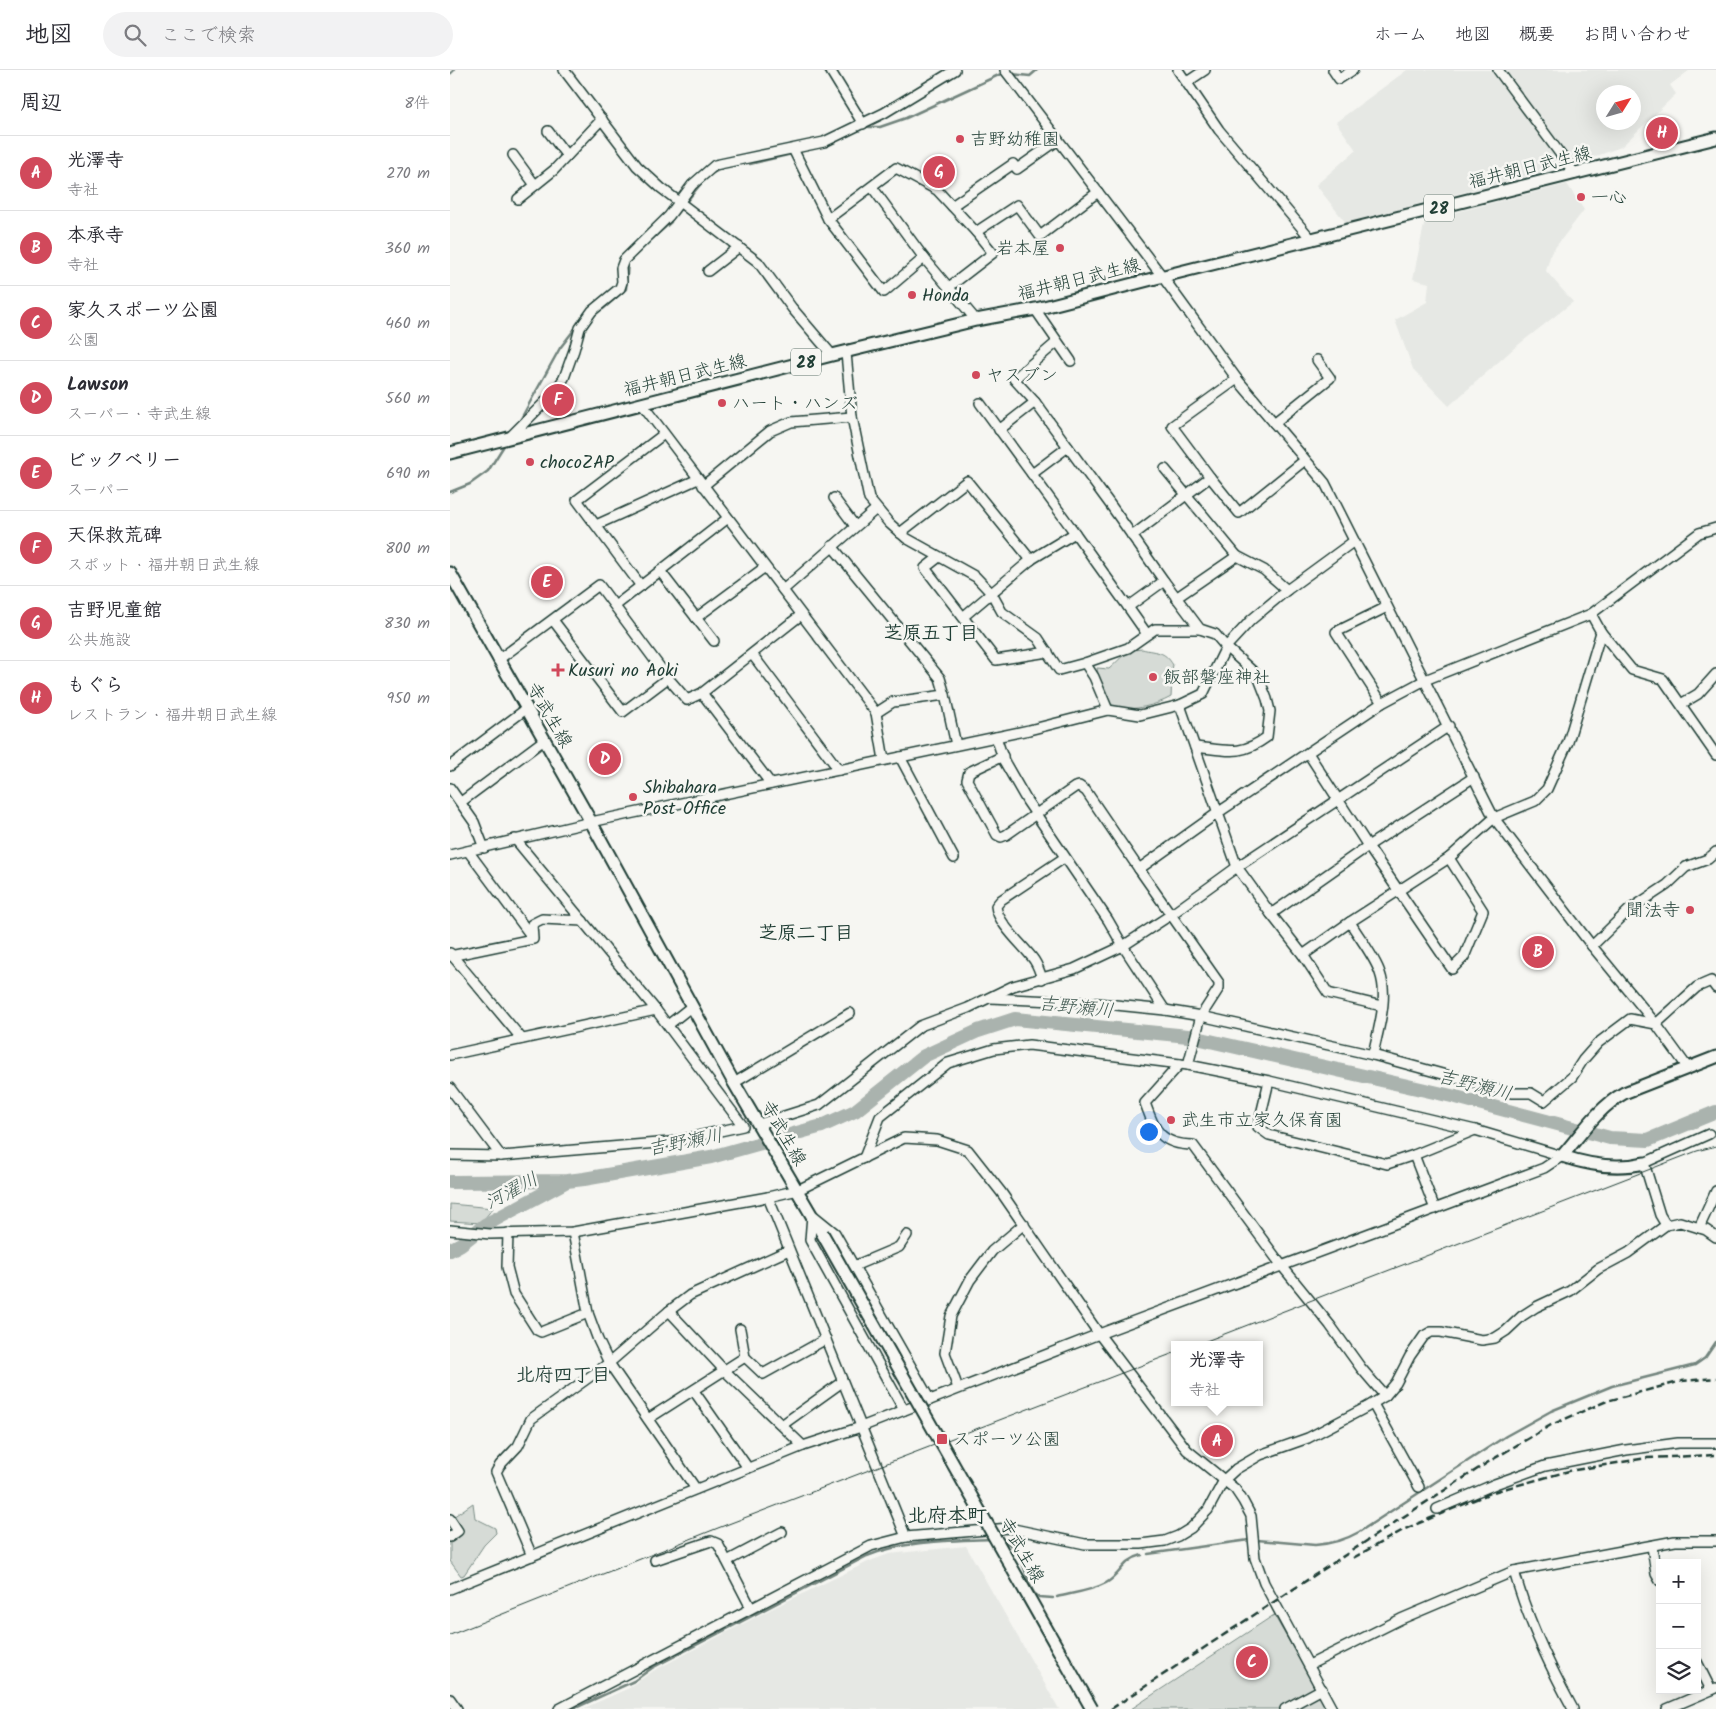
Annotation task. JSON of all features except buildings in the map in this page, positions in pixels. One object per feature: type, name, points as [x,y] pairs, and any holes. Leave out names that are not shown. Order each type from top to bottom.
[{"type":"main road","name":"福井朝日武生線","points":[[450,453],[976,320],[1035,310],[1162,276],[1716,138]]},
{"type":"main road","name":"寺武生線","points":[[452,581],[591,822],[734,1083],[812,1214],[1092,1709]]},
{"type":"main road","points":[[1644,1163],[1611,1167],[1578,1162],[1562,1156],[1604,1106],[1624,1093],[1716,1057]]},
{"type":"street","points":[[564,70],[637,166],[662,188],[758,262],[792,308],[832,356]]},
{"type":"street","points":[[830,70],[863,124]]},
{"type":"street","points":[[509,438],[554,393],[564,378],[580,328],[592,311],[620,288],[622,282],[621,268],[624,260],[669,216],[692,185],[715,165],[824,142],[863,124],[955,70]]},
{"type":"street","points":[[1005,70],[1162,276],[1237,379],[1325,483],[1494,818],[1592,946],[1656,1024],[1688,1068]]},
{"type":"street","points":[[1178,70],[1219,130],[1312,240]]},
{"type":"street","points":[[1187,82],[1205,70]]},
{"type":"street","points":[[1333,70],[1339,79],[1353,70]]},
{"type":"street","points":[[1498,70],[1575,174]]},
{"type":"street","points":[[518,199],[554,170],[602,120]]},
{"type":"street","points":[[548,131],[567,156]]},
{"type":"street","points":[[952,206],[1013,164],[1017,169],[1058,140]]},
{"type":"street","points":[[793,149],[828,219],[884,292],[924,258]]},
{"type":"street","points":[[513,155],[535,186]]},
{"type":"street","points":[[828,219],[896,168],[937,190],[993,253],[949,287]]},
{"type":"street","points":[[872,187],[924,258],[976,320]]},
{"type":"street","points":[[976,232],[1017,205],[1040,236],[1098,192]]},
{"type":"street","points":[[708,271],[739,247]]},
{"type":"street","points":[[1035,310],[1071,361]]},
{"type":"street","points":[[1057,342],[1014,380],[1034,402],[1068,447],[1200,629]]},
{"type":"street","points":[[846,353],[852,417],[869,499],[876,509],[900,532],[939,557],[976,577],[992,594],[1002,612],[1038,638],[1059,670],[1128,648],[1155,629],[1200,629],[1215,634],[1226,647],[1258,676],[1270,711],[1267,737],[1255,746],[1241,751],[1195,747]]},
{"type":"street","points":[[1274,423],[1330,378],[1317,360]]},
{"type":"street","points":[[1237,379],[1172,426],[1239,513],[1305,460]]},
{"type":"street","points":[[1000,430],[1034,402]]},
{"type":"street","points":[[980,403],[1147,634]]},
{"type":"street","points":[[642,404],[876,713],[884,760]]},
{"type":"street","points":[[596,525],[701,482],[770,431],[791,422],[852,417]]},
{"type":"street","points":[[641,586],[577,500],[664,434]]},
{"type":"street","points":[[1032,474],[1068,447]]},
{"type":"street","points":[[1165,469],[1237,556],[1264,570],[1287,590]]},
{"type":"street","points":[[1132,536],[1210,477]]},
{"type":"street","points":[[900,532],[967,481],[1031,560]]},
{"type":"street","points":[[834,498],[855,526]]},
{"type":"street","points":[[783,590],[876,509]]},
{"type":"street","points":[[615,606],[728,518]]},
{"type":"street","points":[[1139,869],[1219,812],[1382,702],[1424,680],[1591,614],[1699,533],[1716,528]]},
{"type":"street","points":[[963,617],[1031,560],[1075,533]]},
{"type":"street","points":[[450,855],[591,822],[956,745],[1108,710],[1140,715],[1180,705],[1203,694],[1226,647],[1250,620],[1287,590],[1354,541]]},
{"type":"street","points":[[832,546],[940,678],[956,745]]},
{"type":"street","points":[[1176,598],[1237,556]]},
{"type":"street","points":[[939,557],[925,568],[996,660],[1048,652]]},
{"type":"street","points":[[696,618],[765,567]]},
{"type":"street","points":[[660,571],[714,641]]},
{"type":"street","points":[[1128,607],[1164,581]]},
{"type":"street","points":[[498,660],[599,585],[668,678],[687,700],[702,693],[801,615]]},
{"type":"street","points":[[1382,702],[1336,632],[1387,607]]},
{"type":"street","points":[[1591,614],[1601,632],[1632,670],[1663,679],[1716,755]]},
{"type":"street","points":[[553,620],[623,712],[668,678]]},
{"type":"street","points":[[1303,956],[1350,922],[1450,858],[1494,818],[1535,801],[1550,784],[1568,742],[1601,632]]},
{"type":"street","points":[[752,654],[839,770]]},
{"type":"street","points":[[1085,663],[1094,677],[1108,710]]},
{"type":"street","points":[[1681,704],[1698,694],[1716,674]]},
{"type":"street","points":[[702,693],[771,784]]},
{"type":"street","points":[[876,713],[893,702],[945,694]]},
{"type":"street","points":[[1180,705],[1237,866],[1328,993],[1382,1006]]},
{"type":"street","points":[[450,766],[526,709]]},
{"type":"street","points":[[761,1127],[819,1105],[920,1026],[968,1008],[1013,986],[1074,969],[1123,946],[1172,914],[1237,866],[1449,726]]},
{"type":"street","points":[[996,736],[1003,756],[1027,801],[1108,920],[1165,1010]]},
{"type":"street","points":[[461,802],[544,740]]},
{"type":"street","points":[[1308,753],[1368,846],[1452,969],[1464,957],[1483,912],[1450,858]]},
{"type":"street","points":[[1003,756],[969,772],[967,776],[967,780],[997,835],[1001,837],[1006,835],[1075,786],[1083,788],[1219,983],[1219,988],[1201,1016],[1193,1047],[1184,1065],[1145,1103],[1154,1128],[1161,1136],[1172,1142],[1192,1145],[1282,1266],[1384,1396]]},
{"type":"street","points":[[900,757],[954,858]]},
{"type":"street","points":[[1271,914],[1368,846],[1474,777]]},
{"type":"street","points":[[450,788],[474,822],[484,848]]},
{"type":"street","points":[[450,1155],[501,1156],[670,1142],[743,1126],[668,1025],[515,839]]},
{"type":"street","points":[[468,851],[533,939]]},
{"type":"street","points":[[1592,946],[1629,910],[1667,885],[1686,868],[1708,860],[1716,852]]},
{"type":"street","points":[[1042,979],[1033,959],[1000,918],[996,906],[998,902],[1064,858]]},
{"type":"street","points":[[533,939],[532,924],[542,919],[583,921]]},
{"type":"street","points":[[1350,922],[1380,971],[1383,984],[1382,1006],[1373,1055]]},
{"type":"street","points":[[522,1039],[451,955],[533,939]]},
{"type":"street","points":[[1656,1024],[1697,987],[1711,981],[1716,988]]},
{"type":"street","points":[[988,998],[1096,1004],[1165,1010],[1201,1016],[1373,1055],[1512,1093],[1531,1093],[1544,1101],[1572,1077],[1598,1044],[1630,1019],[1656,1024]]},
{"type":"street","points":[[668,1025],[692,1006]]},
{"type":"street","points":[[450,1055],[656,1010]]},
{"type":"street","points":[[734,1083],[850,1013]]},
{"type":"street","points":[[864,1158],[880,1117],[948,1063],[994,1049],[1029,1045],[1184,1065],[1269,1081],[1475,1130],[1562,1156]]},
{"type":"street","points":[[1269,1081],[1258,1127],[1270,1135],[1387,1164],[1475,1130]]},
{"type":"street","points":[[450,1088],[501,1156]]},
{"type":"street","points":[[1666,1225],[1660,1215],[1644,1163],[1709,1134]]},
{"type":"street","points":[[450,1230],[490,1234],[573,1232],[768,1197],[864,1158],[904,1138],[937,1140],[968,1150],[1024,1224],[1099,1334],[1187,1450],[1235,1489],[1251,1516],[1255,1558],[1264,1583],[1332,1709]]},
{"type":"street","points":[[1414,1155],[1435,1208]]},
{"type":"street","points":[[450,1589],[803,1446],[904,1410],[1099,1334],[1544,1168],[1562,1156]]},
{"type":"street","points":[[1699,1228],[1716,1191]]},
{"type":"street","points":[[768,1197],[906,1537]]},
{"type":"street","points":[[812,1214],[835,1233],[930,1400]]},
{"type":"street","points":[[812,1214],[810,1240],[904,1410]]},
{"type":"street","points":[[559,1709],[871,1546],[906,1537],[1009,1528],[1085,1544],[1141,1544],[1165,1541],[1178,1536],[1191,1528],[1208,1510],[1224,1480],[1236,1469],[1250,1460],[1308,1438],[1373,1404],[1384,1396],[1396,1383],[1410,1356],[1424,1336],[1431,1332],[1441,1332],[1482,1340],[1494,1338],[1506,1331],[1522,1316],[1536,1307],[1570,1291],[1598,1269],[1628,1253],[1666,1225],[1680,1222],[1706,1230],[1716,1237]]},
{"type":"street","points":[[958,1388],[945,1353],[951,1316],[970,1280],[992,1251],[1024,1224]]},
{"type":"street","points":[[573,1232],[588,1313],[609,1363],[696,1489]]},
{"type":"street","points":[[508,1233],[507,1267],[514,1294],[538,1330],[541,1332],[588,1313]]},
{"type":"street","points":[[854,1266],[899,1247],[907,1235]]},
{"type":"street","points":[[532,1556],[496,1472],[518,1446],[531,1419],[609,1363],[668,1311],[690,1295],[789,1250]]},
{"type":"street","points":[[668,1311],[725,1371],[803,1446]]},
{"type":"street","points":[[740,1329],[745,1357],[763,1374],[826,1339]]},
{"type":"street","points":[[648,1419],[745,1357]]},
{"type":"street","points":[[782,1425],[842,1382]]},
{"type":"street","points":[[694,1391],[748,1468]]},
{"type":"street","points":[[1373,1404],[1419,1487]]},
{"type":"street","points":[[1437,1508],[1545,1466],[1626,1450],[1678,1443],[1716,1442]]},
{"type":"street","points":[[450,1519],[458,1531],[450,1537]]},
{"type":"street","points":[[727,1561],[782,1532]]},
{"type":"street","points":[[655,1560],[711,1541],[718,1544],[751,1608]]},
{"type":"street","points":[[1308,1665],[1401,1619],[1514,1571],[1675,1541],[1716,1541]]},
{"type":"street","points":[[1652,1546],[1656,1574]]},
{"type":"street","points":[[1514,1571],[1523,1602],[1557,1681],[1573,1709]]},
{"type":"street","points":[[1667,1709],[1713,1689],[1701,1669]]},
{"type":"street","points":[[1285,1709],[1322,1689]]},
{"type":"street","points":[[450,1699],[458,1709]]},
{"type":"shaded area","points":[[1407,70],[1491,70],[1559,160],[1556,168],[1346,223],[1316,185],[1356,150],[1336,122]]},
{"type":"shaded area","points":[[1505,70],[1690,70],[1670,85],[1676,94],[1641,128],[1641,85],[1596,85],[1596,130],[1639,130],[1621,147],[1575,164]]},
{"type":"shaded area","points":[[1567,184],[1584,210],[1551,253],[1546,271],[1573,302],[1513,349],[1449,406],[1413,369],[1395,320],[1427,302],[1429,283],[1413,279],[1425,220]]},
{"type":"shaded area","points":[[1142,649],[1163,654],[1170,660],[1173,665],[1171,697],[1145,707],[1116,709],[1103,690],[1097,668],[1109,669],[1127,653]]},
{"type":"shaded area","points":[[450,1204],[493,1208],[481,1223],[450,1221]]},
{"type":"shaded area","points":[[473,1503],[475,1518],[495,1528],[496,1533],[484,1545],[464,1575],[461,1576],[450,1561],[450,1541],[463,1531],[453,1517]]},
{"type":"shaded area","points":[[966,1546],[1059,1709],[582,1709],[629,1688],[653,1671],[771,1609],[870,1561],[889,1554]]},
{"type":"shaded area","points":[[1274,1615],[1328,1709],[1131,1709]]},
{"type":"waterway","points":[[450,74],[454,70]]},
{"type":"waterway","points":[[1011,74],[1030,76],[1037,70]]},
{"type":"waterway","points":[[869,127],[880,127],[906,118],[1003,73]]},
{"type":"waterway","points":[[750,164],[792,154]]},
{"type":"waterway","points":[[710,174],[721,169]]},
{"type":"waterway","points":[[671,221],[703,181]]},
{"type":"waterway","points":[[652,239],[671,222]]},
{"type":"waterway","points":[[599,309],[603,309],[626,289],[628,261]]},
{"type":"waterway","points":[[518,424],[560,348],[577,326]]},
{"type":"waterway","points":[[450,492],[470,484],[488,471],[505,444]]},
{"type":"waterway","name":"吉野瀬川","points":[[450,1182],[567,1181],[584,1179],[711,1157],[822,1126],[855,1111],[924,1056],[978,1031],[1015,1019],[1188,1036],[1456,1097],[1610,1138],[1648,1140],[1716,1112]]},
{"type":"waterway","name":"河濯川","points":[[450,1250],[461,1244],[485,1225],[565,1182]]},
{"type":"waterway","points":[[1257,1540],[1315,1545],[1332,1543],[1348,1537],[1359,1532],[1506,1436],[1551,1411],[1612,1386],[1695,1365],[1705,1358],[1716,1342]]},
{"type":"waterway","points":[[573,1709],[634,1681],[652,1668],[867,1556],[913,1544],[991,1539]]},
{"type":"waterway","points":[[999,1540],[1007,1543],[1018,1554],[1034,1593],[1039,1597],[1053,1598]]},
{"type":"waterway","points":[[1148,1554],[1249,1540]]},
{"type":"waterway","points":[[1057,1597],[1100,1586],[1116,1576],[1130,1560],[1142,1555]]},
{"type":"tram line","points":[[1206,1341],[1697,1151],[1716,1146]]},
{"type":"tram line","points":[[450,1635],[718,1528],[1171,1354]]},
{"type":"railway","points":[[1111,1709],[1400,1519],[1490,1461],[1551,1425],[1607,1401],[1682,1381],[1716,1378]]},
{"type":"railway","points":[[1353,1558],[1405,1529],[1493,1492],[1569,1471],[1646,1458],[1716,1455]]},
{"type":"place","name":"もぐら","points":[[1662,133]]},
{"type":"place","name":"吉野幼稚園","points":[[960,139]]},
{"type":"place","name":"吉野児童館","points":[[939,172]]},
{"type":"place","name":"一心","points":[[1581,197]]},
{"type":"place","name":"岩本屋","points":[[1060,248]]},
{"type":"place","name":"Honda","points":[[912,295]]},
{"type":"place","name":"ヤスブン","points":[[976,375]]},
{"type":"place","name":"天保救荒碑","points":[[558,400]]},
{"type":"place","name":"ハート・ハンズ","points":[[722,403]]},
{"type":"place","name":"chocoZAP","points":[[530,462]]},
{"type":"place","name":"ビックベリー","points":[[547,582]]},
{"type":"place","name":"Kusuri no Aoki","points":[[558,670]]},
{"type":"place","name":"飯部磐座神社","points":[[1153,677]]},
{"type":"place","name":"Lawson","points":[[605,759]]},
{"type":"place","name":"Shibahara Post Office","points":[[633,797]]},
{"type":"place","name":"聞法寺","points":[[1690,910]]},
{"type":"place","name":"本承寺","points":[[1538,952]]},
{"type":"place","name":"武生市立家久保育園","points":[[1171,1120]]},
{"type":"place","name":"スポーツ公園","points":[[942,1439]]},
{"type":"place","name":"光澤寺","points":[[1217,1441]]},
{"type":"place","name":"家久スポーツ公園","points":[[1252,1662]]},
{"type":"district","name":"芝原五丁目","points":[[931,632]]},
{"type":"district","name":"芝原二丁目","points":[[806,932]]},
{"type":"district","name":"北府四丁目","points":[[563,1374]]},
{"type":"district","name":"北府本町","points":[[947,1515]]}]
